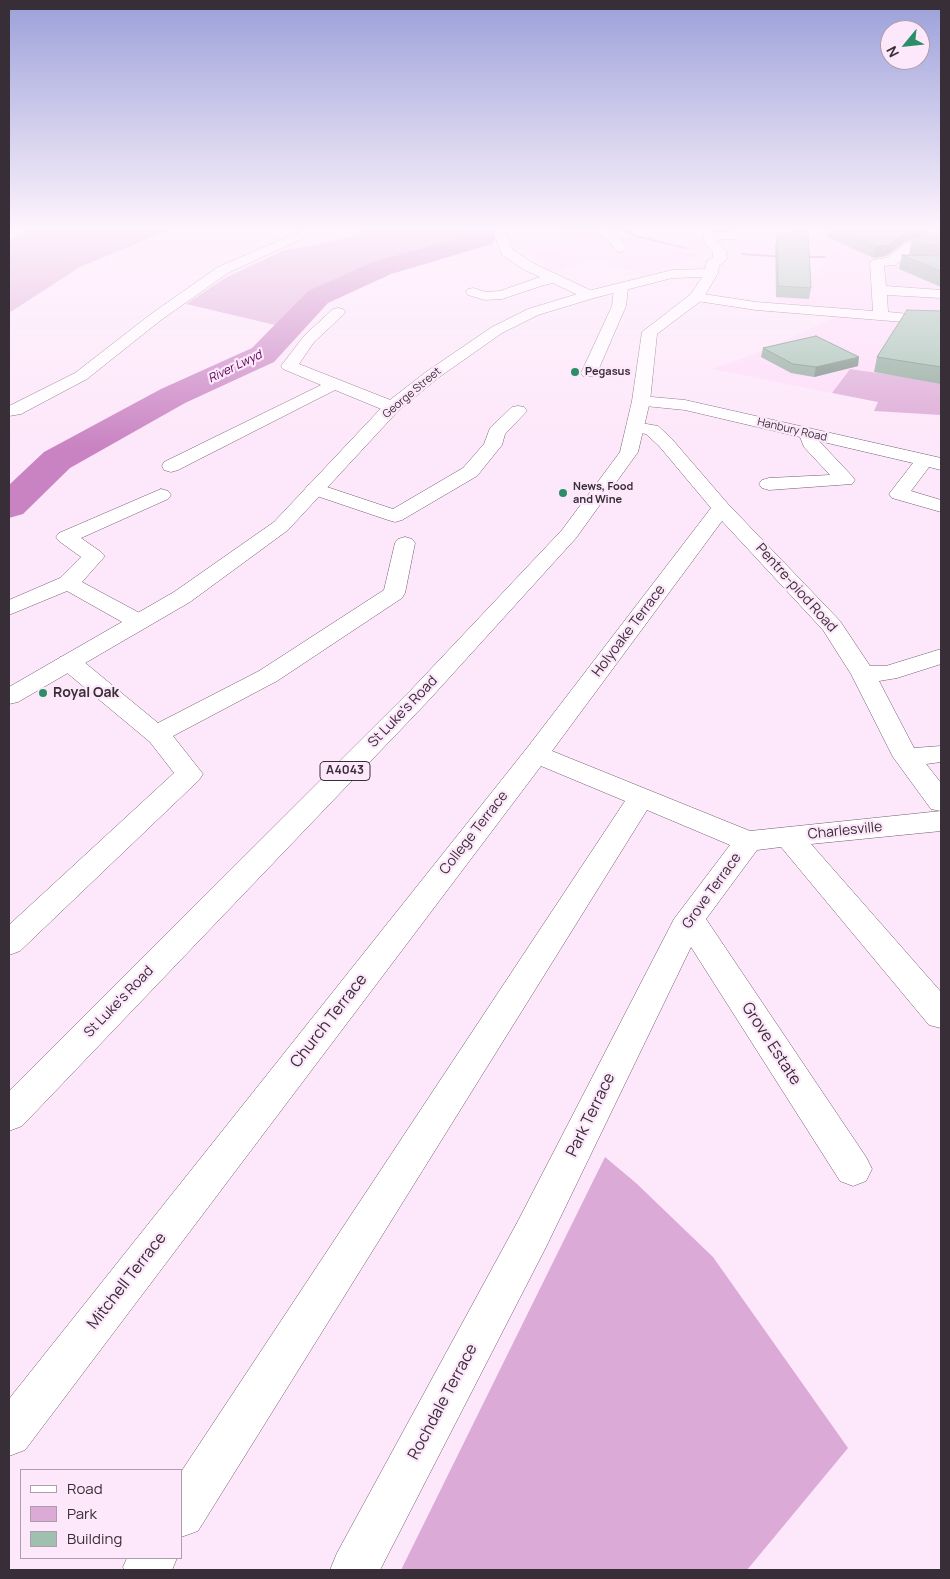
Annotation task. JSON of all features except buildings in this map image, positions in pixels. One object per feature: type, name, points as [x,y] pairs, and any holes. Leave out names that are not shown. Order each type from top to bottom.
[{"type":"street","points":[[9,411],[81,376],[179,301]]},
{"type":"street","name":"George Street","points":[[9,697],[182,597],[281,526],[392,407],[432,375],[497,330],[533,312],[570,301]]},
{"type":"street","points":[[589,373],[619,306],[619,301]]},
{"type":"street","name":"St Luke's Road","points":[[9,1115],[420,695],[569,534],[629,452],[644,381],[650,332],[693,301]]},
{"type":"street","points":[[722,301],[756,306],[941,321]]},
{"type":"street","points":[[879,301],[880,315]]},
{"type":"street","points":[[338,312],[309,340],[289,366],[392,407]]},
{"type":"street","points":[[822,326],[845,313]]},
{"type":"street","name":"Hanbury Road","points":[[644,381],[685,405],[809,438],[933,462]]},
{"type":"street","points":[[171,466],[335,384]]},
{"type":"street","points":[[315,489],[395,516],[470,472],[493,445],[496,432],[518,411]]},
{"type":"street","name":"Pentre-piod Road","points":[[635,427],[652,430],[665,442],[721,508],[832,626],[863,674],[906,757],[941,802]]},
{"type":"street","points":[[769,484],[845,480],[809,438],[800,447],[810,473]]},
{"type":"street","points":[[933,462],[899,494],[941,506]]},
{"type":"street","points":[[9,608],[68,584],[94,556],[66,537],[160,494]]},
{"type":"street","name":"Holyoake Terrace","points":[[536,754],[721,508]]},
{"type":"street","points":[[156,735],[268,676],[394,593],[405,543]]},
{"type":"street","points":[[68,584],[139,622]]},
{"type":"street","points":[[863,674],[888,673],[941,656]]},
{"type":"street","points":[[9,943],[189,774],[160,736],[156,735],[69,662]]},
{"type":"street","points":[[536,754],[748,841]]},
{"type":"street","name":"College Terrace","points":[[413,913],[536,754]]},
{"type":"street","points":[[906,757],[941,754]]},
{"type":"street","points":[[182,1512],[642,797]]},
{"type":"street","name":"Charlesville","points":[[748,841],[941,821]]},
{"type":"street","points":[[788,837],[941,1015]]},
{"type":"street","name":"Grove Terrace","points":[[651,996],[689,919],[748,841]]},
{"type":"street","name":"Church Terrace","points":[[245,1129],[413,913]]},
{"type":"street","name":"Grove Estate","points":[[689,919],[853,1169]]},
{"type":"street","name":"Park Terrace","points":[[532,1234],[651,996]]},
{"type":"street","name":"Mitchell Terrace","points":[[9,1434],[245,1129]]},
{"type":"street","name":"Rochdale Terrace","points":[[354,1570],[532,1234]]},
{"type":"shaded area","points":[[780,301],[941,301],[941,382],[850,369],[832,393],[712,369],[752,355],[836,317]]},
{"type":"green space","points":[[9,301],[28,301],[9,313]]},
{"type":"green space","points":[[191,301],[307,301],[275,325],[186,304]]},
{"type":"green space","points":[[850,369],[941,382],[941,415],[874,411],[878,402],[832,393]]},
{"type":"green space","points":[[605,1157],[636,1183],[713,1257],[848,1448],[747,1570],[401,1570]]},
{"type":"waterway","name":"River Lwyd","points":[[9,506],[57,460],[173,396],[263,355],[315,301]]},
{"type":"place","name":"Pegasus","points":[[575,372]]},
{"type":"place","name":"News, Food and Wine","points":[[563,493]]},
{"type":"place","name":"Royal Oak","points":[[43,693]]}]
